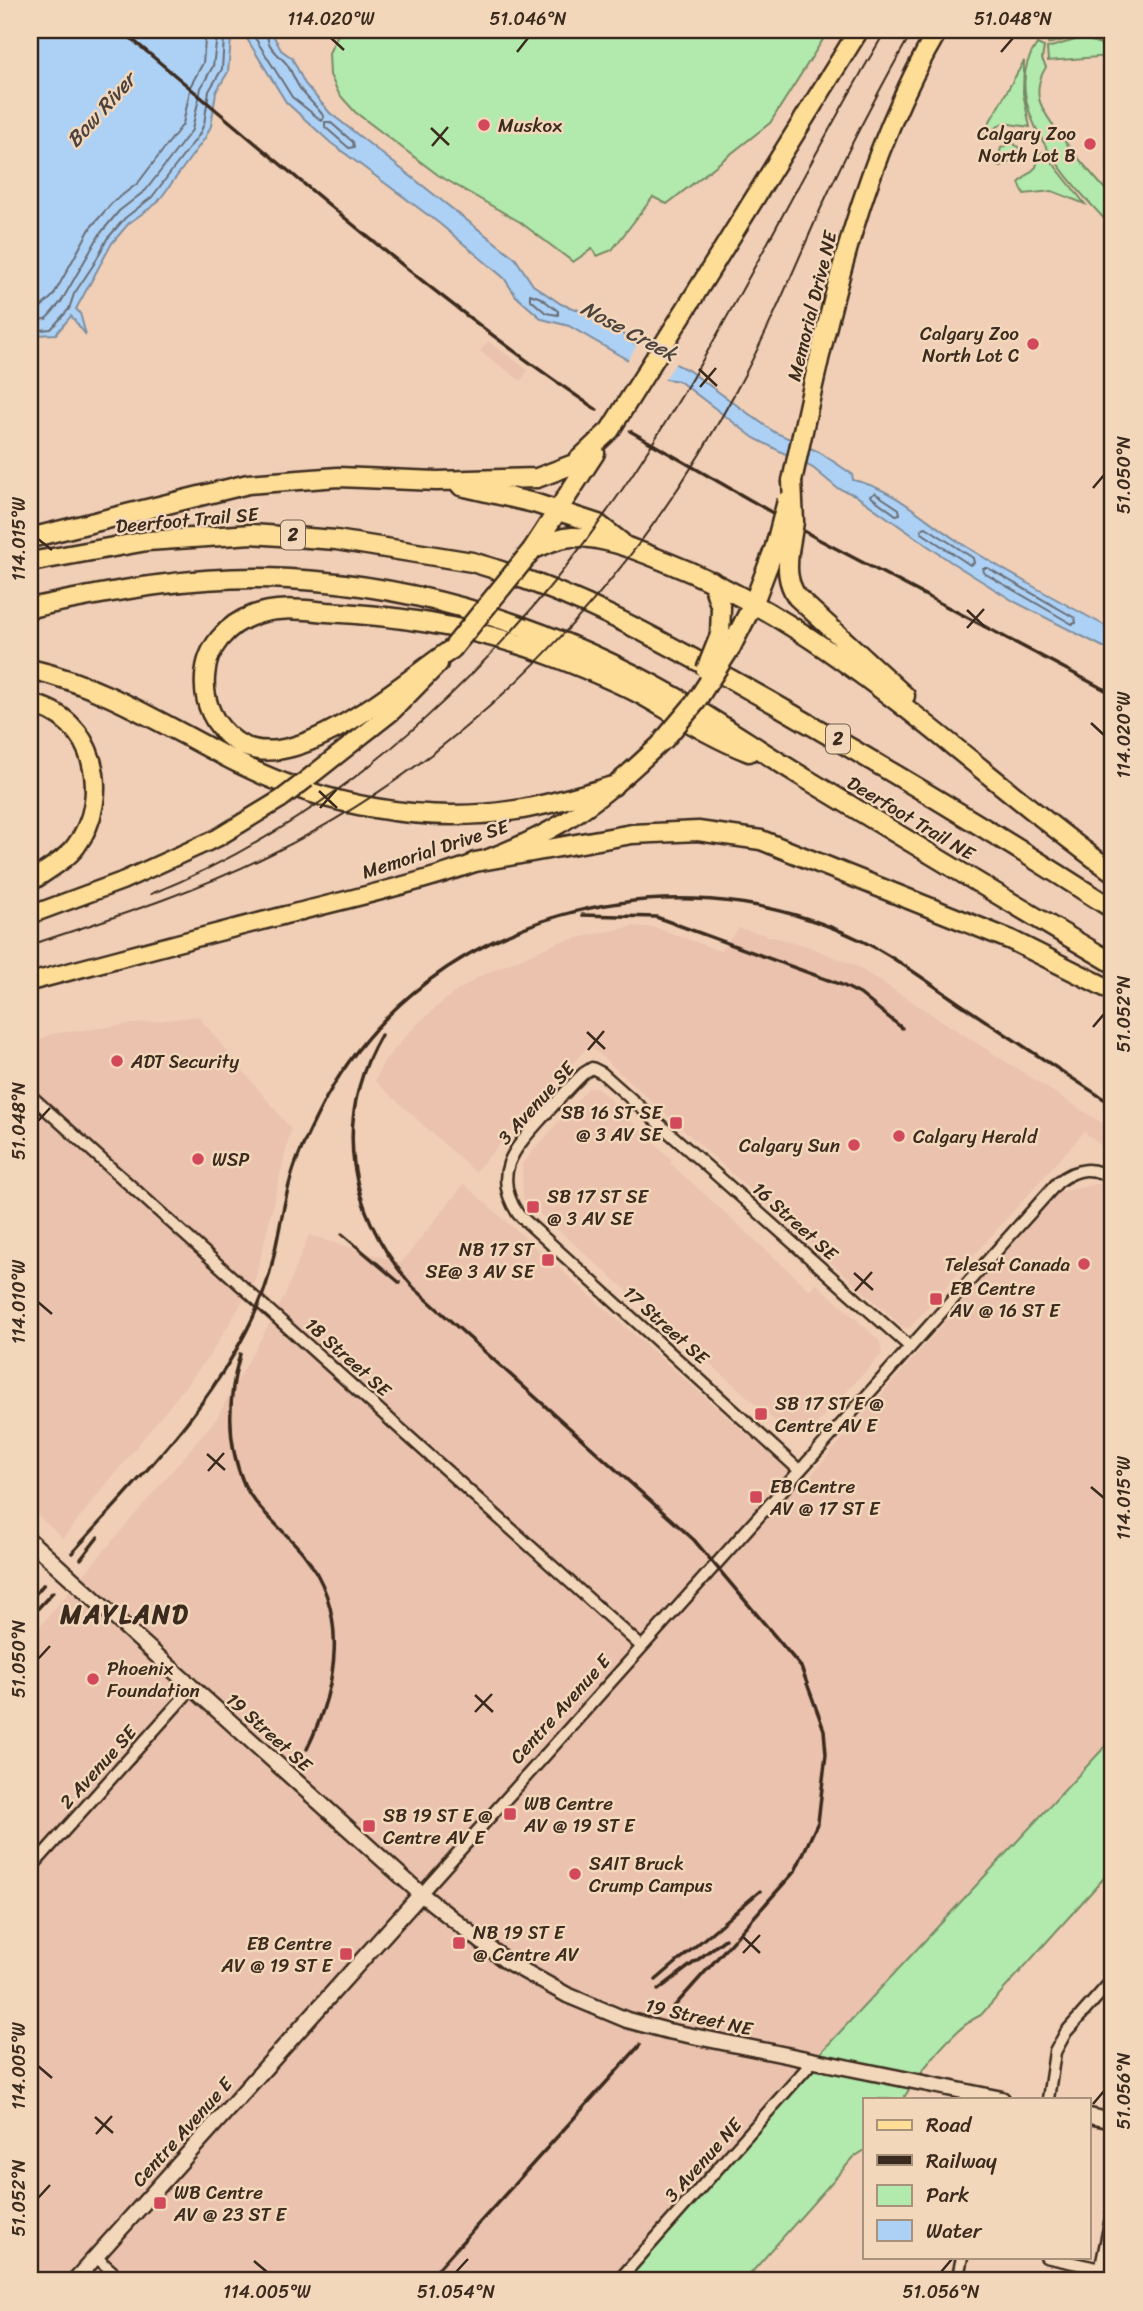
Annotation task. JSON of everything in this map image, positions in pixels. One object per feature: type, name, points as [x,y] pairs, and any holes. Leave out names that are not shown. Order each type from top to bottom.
[{"type":"highway","points":[[779,763],[726,743],[638,693],[553,656],[493,636],[369,614],[280,610],[256,614],[223,634],[212,651],[205,674],[206,698],[223,731],[244,747],[258,751],[286,751],[334,730],[452,649],[533,550],[559,511],[859,30]]},
{"type":"highway","name":"Memorial Drive NE","points":[[782,549],[794,522],[792,481],[850,236],[876,158],[912,78],[938,30]]},
{"type":"highway","points":[[30,538],[248,484],[372,476],[437,481],[551,475],[574,464],[610,430]]},
{"type":"highway","points":[[437,481],[559,511],[598,524],[626,547]]},
{"type":"highway","name":"Deerfoot Trail SE","points":[[30,562],[147,541],[285,534],[472,562],[553,589]]},
{"type":"highway","points":[[533,550],[555,539],[572,537],[626,547],[712,581],[754,602],[838,657],[1113,872]]},
{"type":"highway","points":[[754,602],[782,549]]},
{"type":"highway","points":[[782,549],[790,586],[797,597],[1029,804]]},
{"type":"highway","name":"Deerfoot Trail NE","points":[[30,608],[157,583],[288,579],[410,594],[537,632],[676,698],[779,763],[1113,963]]},
{"type":"highway","points":[[712,581],[721,608],[726,641]]},
{"type":"highway","name":"Deerfoot Trail NE","points":[[553,589],[662,639],[805,720],[950,805],[1113,909]]},
{"type":"highway","name":"Memorial Drive SE","points":[[663,741],[695,703],[726,641],[754,602]]},
{"type":"highway","points":[[30,669],[99,692],[276,779],[360,806],[486,814],[517,810],[613,786]]},
{"type":"highway","points":[[30,704],[40,706],[70,724],[90,752],[96,785],[94,808],[76,846],[30,882]]},
{"type":"highway","points":[[475,862],[632,834],[698,831],[761,840],[1011,940],[1113,991]]},
{"type":"main road","points":[[30,915],[122,881],[217,838],[281,799],[392,712],[452,649]]},
{"type":"main road","name":"Memorial Drive SE","points":[[30,982],[350,899],[475,862],[550,830],[613,786],[663,741]]},
{"type":"street","name":"3 Avenue SE","points":[[511,1204],[506,1190],[509,1159],[576,1081],[592,1068]]},
{"type":"street","name":"16 Street SE","points":[[592,1068],[910,1347]]},
{"type":"street","name":"18 Street SE","points":[[30,1095],[642,1647]]},
{"type":"street","name":"Centre Avenue E","points":[[74,2281],[1058,1182],[1080,1169],[1096,1170],[1113,1180]]},
{"type":"street","name":"17 Street SE","points":[[511,1204],[526,1223],[799,1470]]},
{"type":"street","name":"19 Street SE","points":[[30,1541],[421,1894]]},
{"type":"street","name":"2 Avenue SE","points":[[30,1868],[192,1688]]},
{"type":"street","name":"19 Street NE","points":[[421,1894],[506,1961],[541,1983],[593,2007],[668,2031],[997,2098]]},
{"type":"street","points":[[1048,2098],[1055,2052],[1066,2032],[1113,1979]]},
{"type":"street","name":"3 Avenue NE","points":[[618,2281],[813,2061]]},
{"type":"street","points":[[1090,2116],[1113,2121]]},
{"type":"street","points":[[1098,2281],[1113,2208]]},
{"type":"street","points":[[96,2257],[123,2281]]},
{"type":"street","points":[[957,2281],[962,2258]]},
{"type":"street","points":[[1051,2258],[1101,2269]]},
{"type":"shaded area","points":[[488,341],[528,370],[521,381],[480,351]]},
{"type":"shaded area","points":[[634,926],[657,928],[720,951],[739,928],[810,947],[856,966],[1113,1130],[1113,1148],[1109,1152],[1084,1132],[910,1327],[904,1328],[589,1045],[475,1172],[375,1081],[384,1061],[416,1025],[447,998],[480,976],[559,942]]},
{"type":"shaded area","points":[[198,1016],[291,1129],[255,1281],[209,1357],[63,1538],[30,1509],[30,1046],[51,1034]]},
{"type":"shaded area","points":[[597,1087],[672,1160],[670,1163],[810,1290],[816,1283],[880,1341],[882,1354],[806,1435],[793,1437],[523,1199],[522,1164],[588,1088]]},
{"type":"shaded area","points":[[1101,1183],[1113,1193],[1113,1738],[813,2061],[618,2281],[30,2281],[30,1638],[216,1419],[284,1297],[309,1235],[401,1263],[464,1184],[803,1484],[1059,1192]]},
{"type":"green space","points":[[340,30],[829,30],[770,123],[667,204],[653,197],[612,250],[597,256],[592,249],[573,262],[520,222],[438,175],[355,112],[339,94],[330,75],[329,53]]},
{"type":"green space","points":[[1050,30],[1083,30],[1080,36],[1048,44]]},
{"type":"green space","points":[[1082,38],[1113,48],[1113,61],[1110,63],[1110,56],[1048,61],[1047,48]]},
{"type":"green space","points":[[1037,44],[1044,47],[1042,59],[1046,67],[1038,90],[1043,108],[1071,150],[1113,198],[1113,228],[1061,168],[1044,144],[1032,118],[1025,92],[1026,67]]},
{"type":"green space","points":[[1024,61],[1023,93],[1030,127],[1003,123],[980,139]]},
{"type":"green space","points":[[1012,142],[1020,149],[1020,157],[999,167],[997,163],[1001,148]]},
{"type":"green space","points":[[1044,152],[1085,204],[1052,191],[1024,194],[1019,183],[1036,167],[1040,153]]},
{"type":"green space","points":[[1113,1738],[1113,1868],[981,2015],[960,2030],[938,2052],[904,2098],[863,2098],[863,2151],[854,2157],[744,2281],[618,2281],[813,2061]]},
{"type":"water","name":"Bow River","points":[[30,30],[279,30],[273,35],[281,50],[292,58],[305,84],[330,113],[515,258],[533,285],[561,304],[587,313],[617,329],[633,343],[688,370],[774,432],[819,452],[852,474],[853,480],[895,497],[978,554],[1113,630],[1113,652],[1015,602],[951,562],[855,495],[837,488],[813,468],[754,438],[679,381],[659,378],[569,326],[542,319],[516,296],[504,278],[440,224],[331,143],[286,102],[244,34],[234,35],[231,39],[228,72],[216,92],[211,126],[205,138],[157,203],[129,223],[112,243],[76,309],[80,313],[86,335],[71,316],[56,334],[30,338]]},
{"type":"pier","points":[[639,342],[678,360],[663,382],[647,378],[626,363]]},
{"type":"tram line","points":[[151,894],[225,860],[294,819],[360,773],[423,721],[481,664],[535,604],[586,541],[666,421],[731,310],[886,30]]},
{"type":"tram line","points":[[30,945],[153,904],[214,880],[273,853],[346,813],[415,766],[480,714],[541,657],[597,596],[649,530],[695,461],[749,367],[821,208],[913,30]]},
{"type":"railway","points":[[121,30],[414,274],[597,410]]},
{"type":"railway","points":[[630,431],[818,539],[1113,694]]},
{"type":"railway","points":[[72,1553],[176,1436],[222,1373],[242,1339],[265,1288],[296,1162],[326,1098],[371,1034],[426,982],[490,943],[560,915],[635,901],[710,900],[786,912],[858,939],[885,953],[1113,1105]]},
{"type":"railway","points":[[582,915],[656,917],[842,985],[860,994],[902,1028]]},
{"type":"railway","points":[[381,1035],[365,1068],[356,1101],[352,1134],[354,1166],[362,1198],[374,1229],[391,1259],[413,1287],[694,1540],[801,1667],[824,1730],[826,1754],[818,1822],[795,1871],[672,2009]]},
{"type":"railway","points":[[342,1234],[400,1283]]},
{"type":"railway","points":[[240,1354],[231,1403],[232,1436],[238,1468],[255,1502],[303,1553],[318,1576],[328,1600],[333,1624],[332,1674],[318,1725],[307,1749]]},
{"type":"railway","points":[[81,1559],[98,1537]]},
{"type":"railway","points":[[30,1600],[44,1584]]},
{"type":"railway","points":[[30,1617],[53,1592]]},
{"type":"railway","points":[[656,1980],[760,1891]]},
{"type":"railway","points":[[658,1990],[725,1939]]},
{"type":"railway","points":[[427,2281],[640,2045]]},
{"type":"place","name":"Muskox","points":[[484,125]]},
{"type":"place","name":"Calgary Zoo North Lot B","points":[[1090,144]]},
{"type":"place","name":"Calgary Zoo North Lot C","points":[[1033,344]]},
{"type":"place","name":"ADT Security","points":[[117,1061]]},
{"type":"place","name":"SB 16 ST SE @ 3 AV SE","points":[[676,1123]]},
{"type":"place","name":"Calgary Herald","points":[[899,1136]]},
{"type":"place","name":"Calgary Sun","points":[[854,1145]]},
{"type":"place","name":"WSP","points":[[198,1159]]},
{"type":"place","name":"SB 17 ST SE @ 3 AV SE","points":[[533,1207]]},
{"type":"place","name":"NB 17 ST SE@ 3 AV SE","points":[[548,1260]]},
{"type":"place","name":"Telesat Canada","points":[[1084,1264]]},
{"type":"place","name":"EB Centre AV @ 16 ST E","points":[[936,1299]]},
{"type":"place","name":"SB 17 ST E @ Centre AV E","points":[[761,1414]]},
{"type":"place","name":"EB Centre AV @ 17 ST E","points":[[756,1497]]},
{"type":"place","name":"Phoenix Foundation","points":[[93,1679]]},
{"type":"place","name":"WB Centre AV @ 19 ST E","points":[[510,1814]]},
{"type":"place","name":"SB 19 ST E @ Centre AV E","points":[[369,1826]]},
{"type":"place","name":"SAIT Bruck Crump Campus","points":[[575,1874]]},
{"type":"place","name":"NB 19 ST E @ Centre AV","points":[[459,1943]]},
{"type":"place","name":"EB Centre AV @ 19 ST E","points":[[346,1954]]},
{"type":"place","name":"WB Centre AV @ 23 ST E","points":[[160,2203]]},
{"type":"district","name":"MAYLAND","points":[[125,1614]]},
{"type":"water label","name":"Nose Creek","points":[[629,331]]}]
